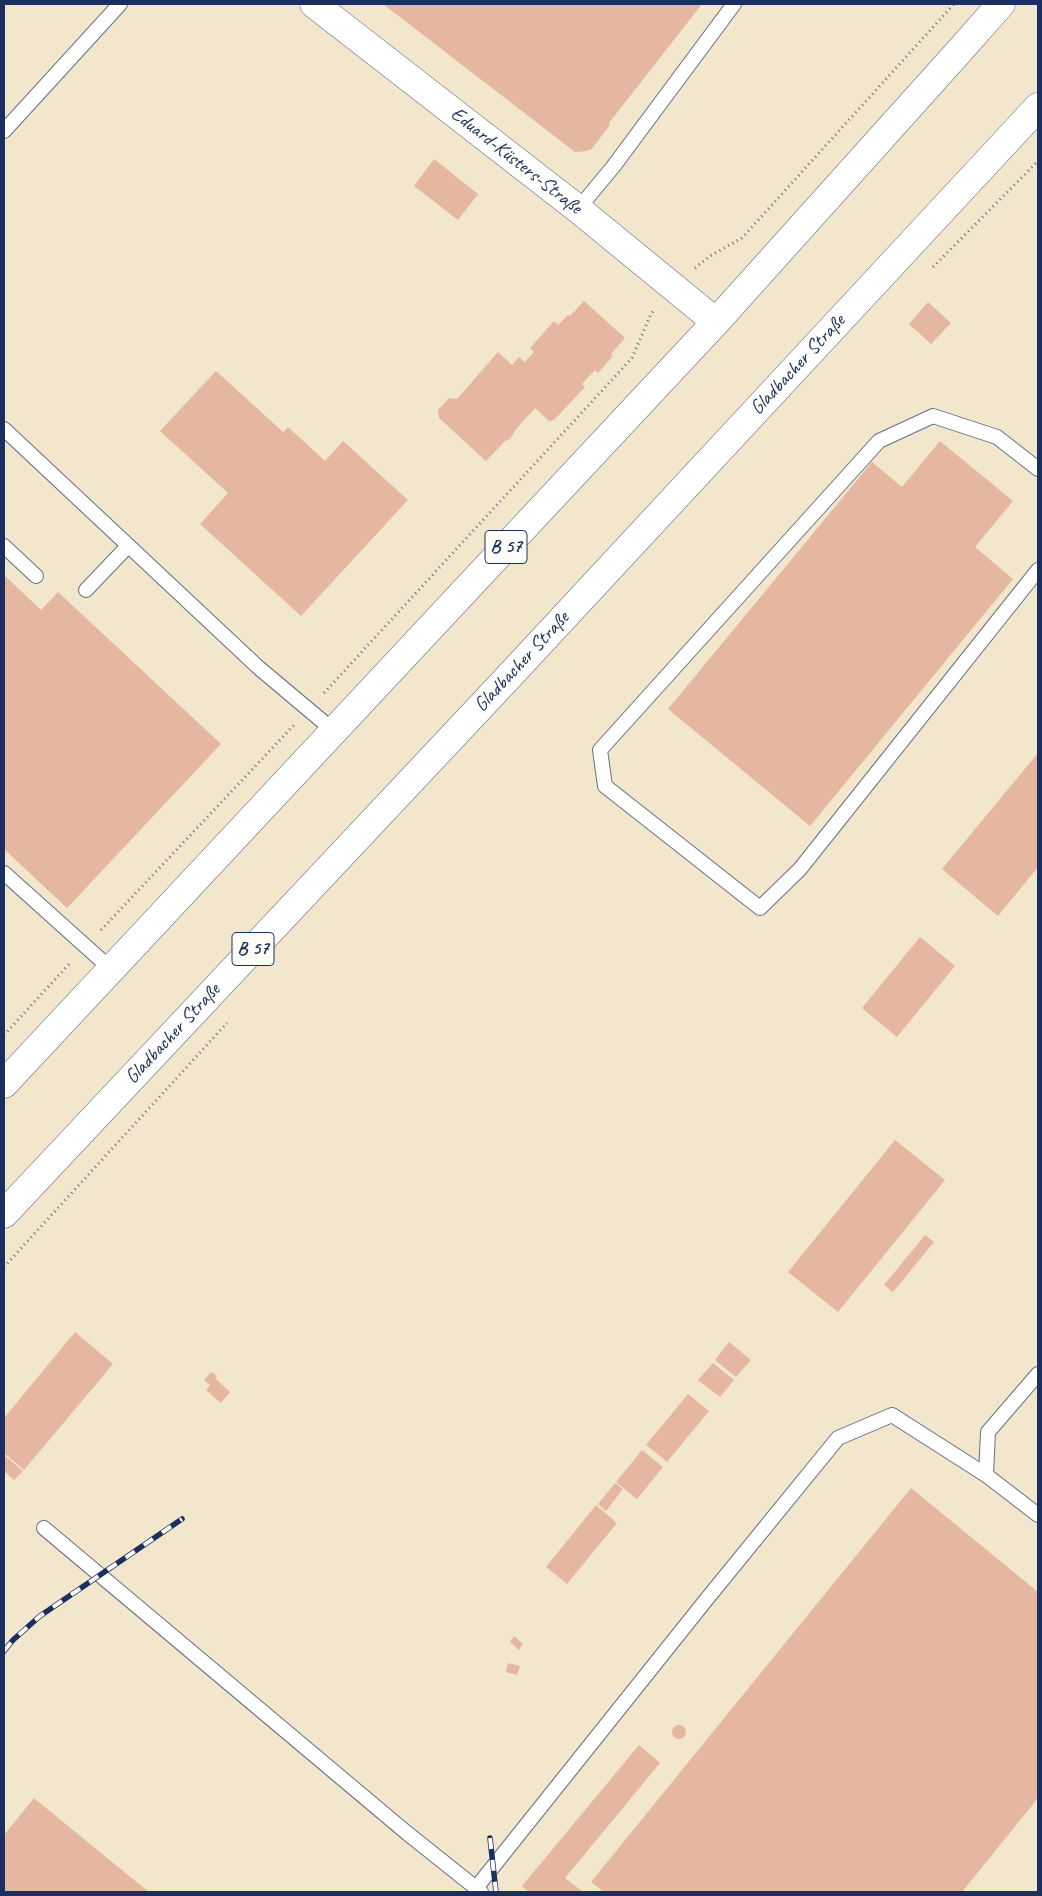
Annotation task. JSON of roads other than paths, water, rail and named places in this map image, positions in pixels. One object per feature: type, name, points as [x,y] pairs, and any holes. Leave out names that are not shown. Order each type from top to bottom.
[{"type":"main road","name":"Eduard-Küsters-Straße","points":[[314,4],[578,209],[716,322]]},
{"type":"main road","name":"B 57","points":[[4,1084],[716,322],[964,48],[1001,4]]},
{"type":"main road","name":"Gladbacher Straße","points":[[4,1214],[528,656],[1038,107]]},
{"type":"lane","points":[[4,131],[120,4]]},
{"type":"lane","points":[[578,209],[613,167],[734,4]]},
{"type":"lane","points":[[1038,469],[997,437],[933,416],[879,441],[600,750],[605,786],[760,908],[800,870],[1038,570]]},
{"type":"lane","points":[[4,429],[259,668],[334,731]]},
{"type":"lane","points":[[4,546],[36,576]]},
{"type":"lane","points":[[86,590],[128,546]]},
{"type":"lane","points":[[4,873],[111,969]]},
{"type":"lane","points":[[986,1475],[988,1432],[1038,1374]]},
{"type":"lane","points":[[44,1528],[407,1833],[478,1890],[706,1600],[838,1438],[892,1415],[986,1475],[1038,1515]]},
{"type":"railway","points":[[4,1651],[13,1640],[40,1616],[182,1519]]},
{"type":"railway","points":[[490,1838],[496,1892]]}]
